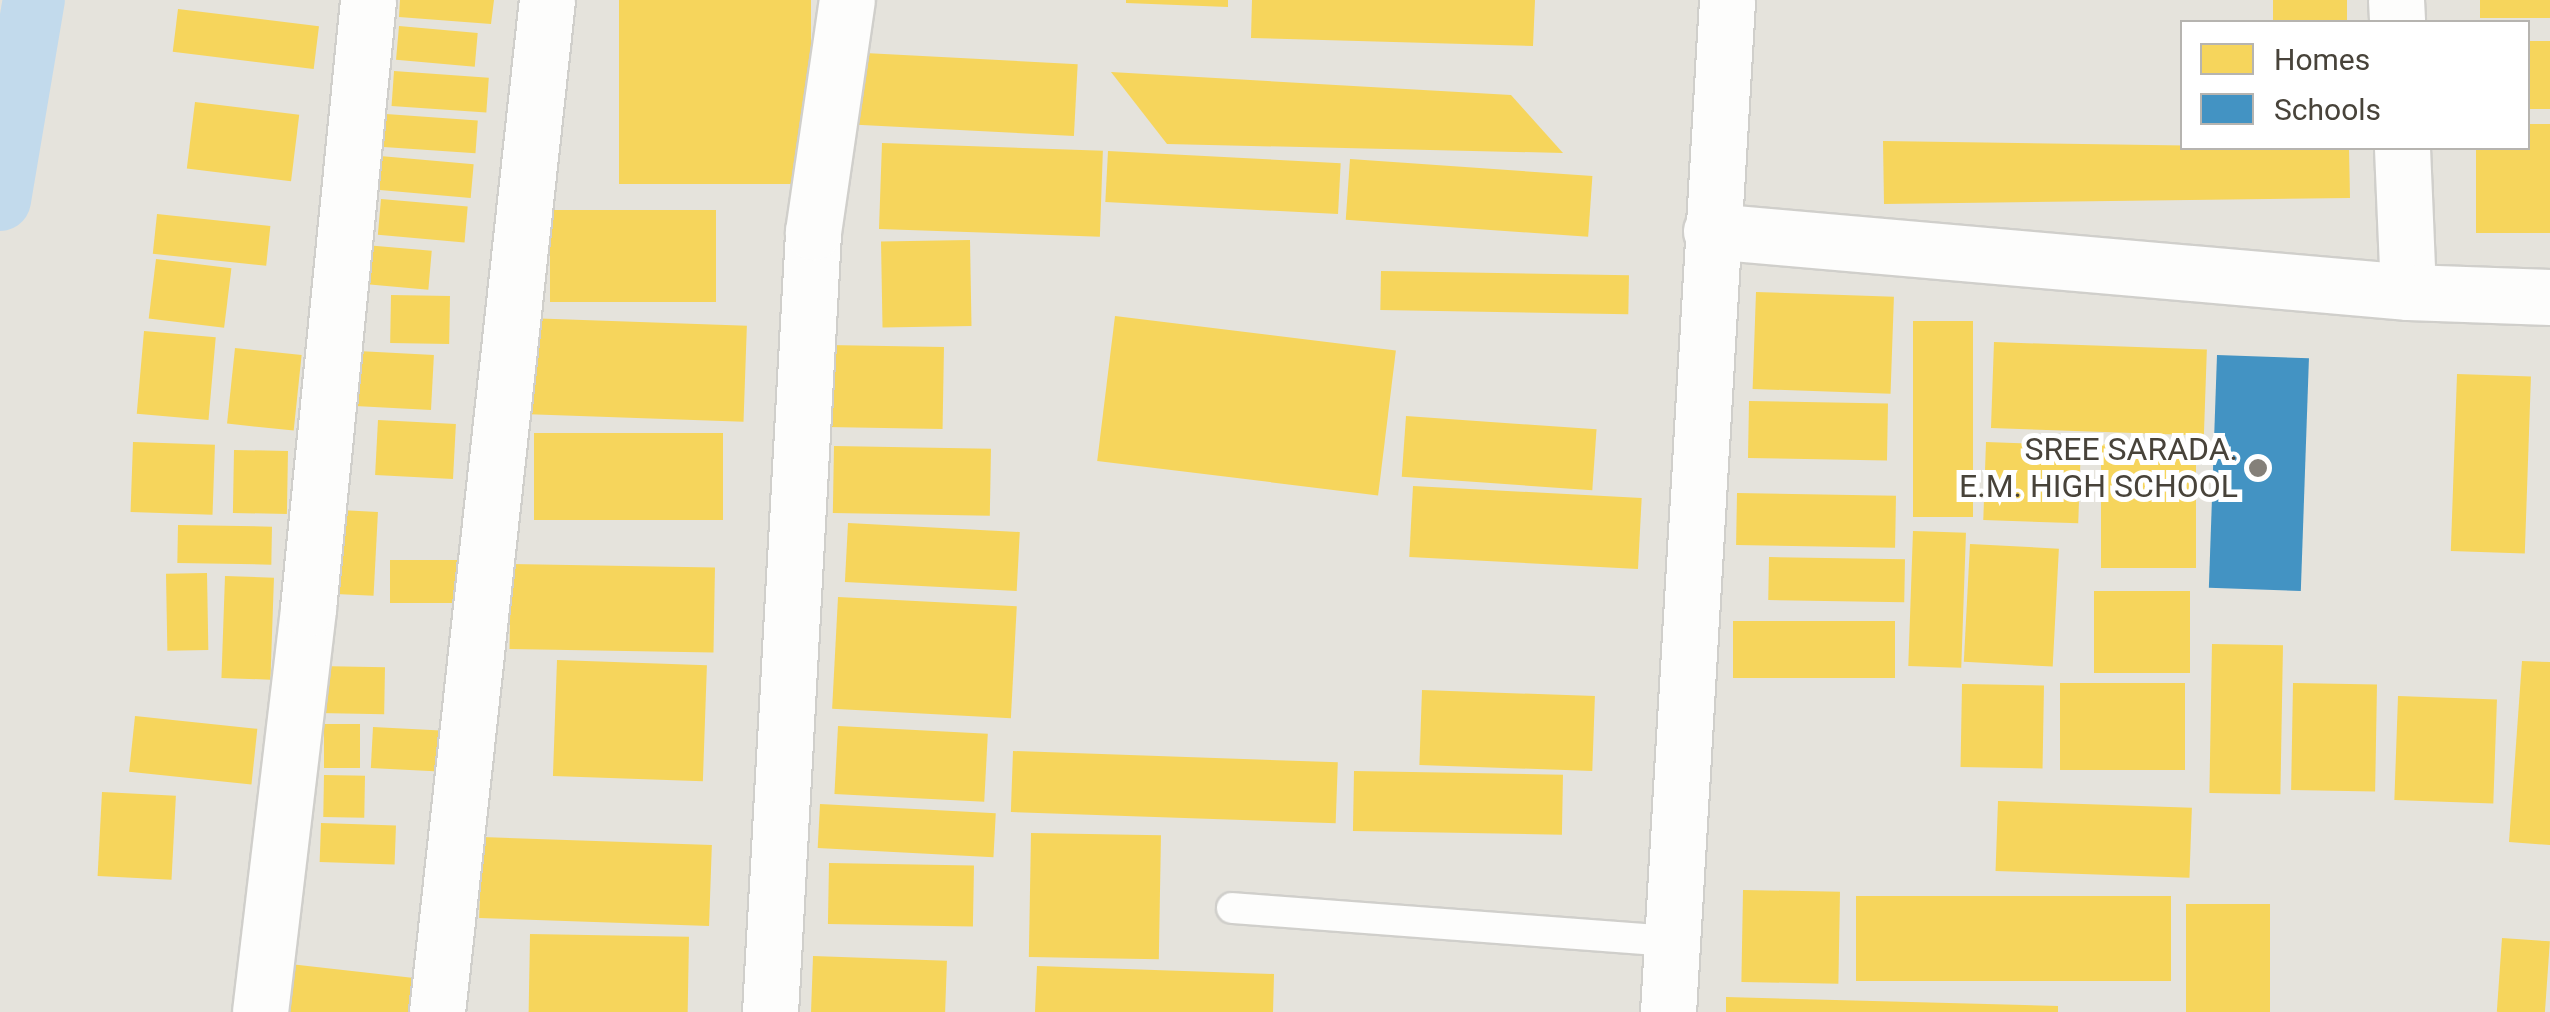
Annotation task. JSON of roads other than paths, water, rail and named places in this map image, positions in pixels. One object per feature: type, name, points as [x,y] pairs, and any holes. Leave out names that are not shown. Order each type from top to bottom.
[{"type":"street","points":[[260,1012],[308,608],[368,0]]},
{"type":"street","points":[[438,1012],[547,0]]},
{"type":"street","points":[[770,1012],[814,232],[847,0]]},
{"type":"street","points":[[1668,1012],[1727,0]]},
{"type":"street","points":[[2402,150],[2408,292]]},
{"type":"street","points":[[1712,231],[2408,292],[2550,297]]},
{"type":"lane","points":[[1232,908],[1672,941]]},
{"type":"waterway","points":[[0,200],[34,0]]},
{"type":"place","name":"SREE SARADA. E.M. HIGH SCHOOL","points":[[2258,468]]}]
